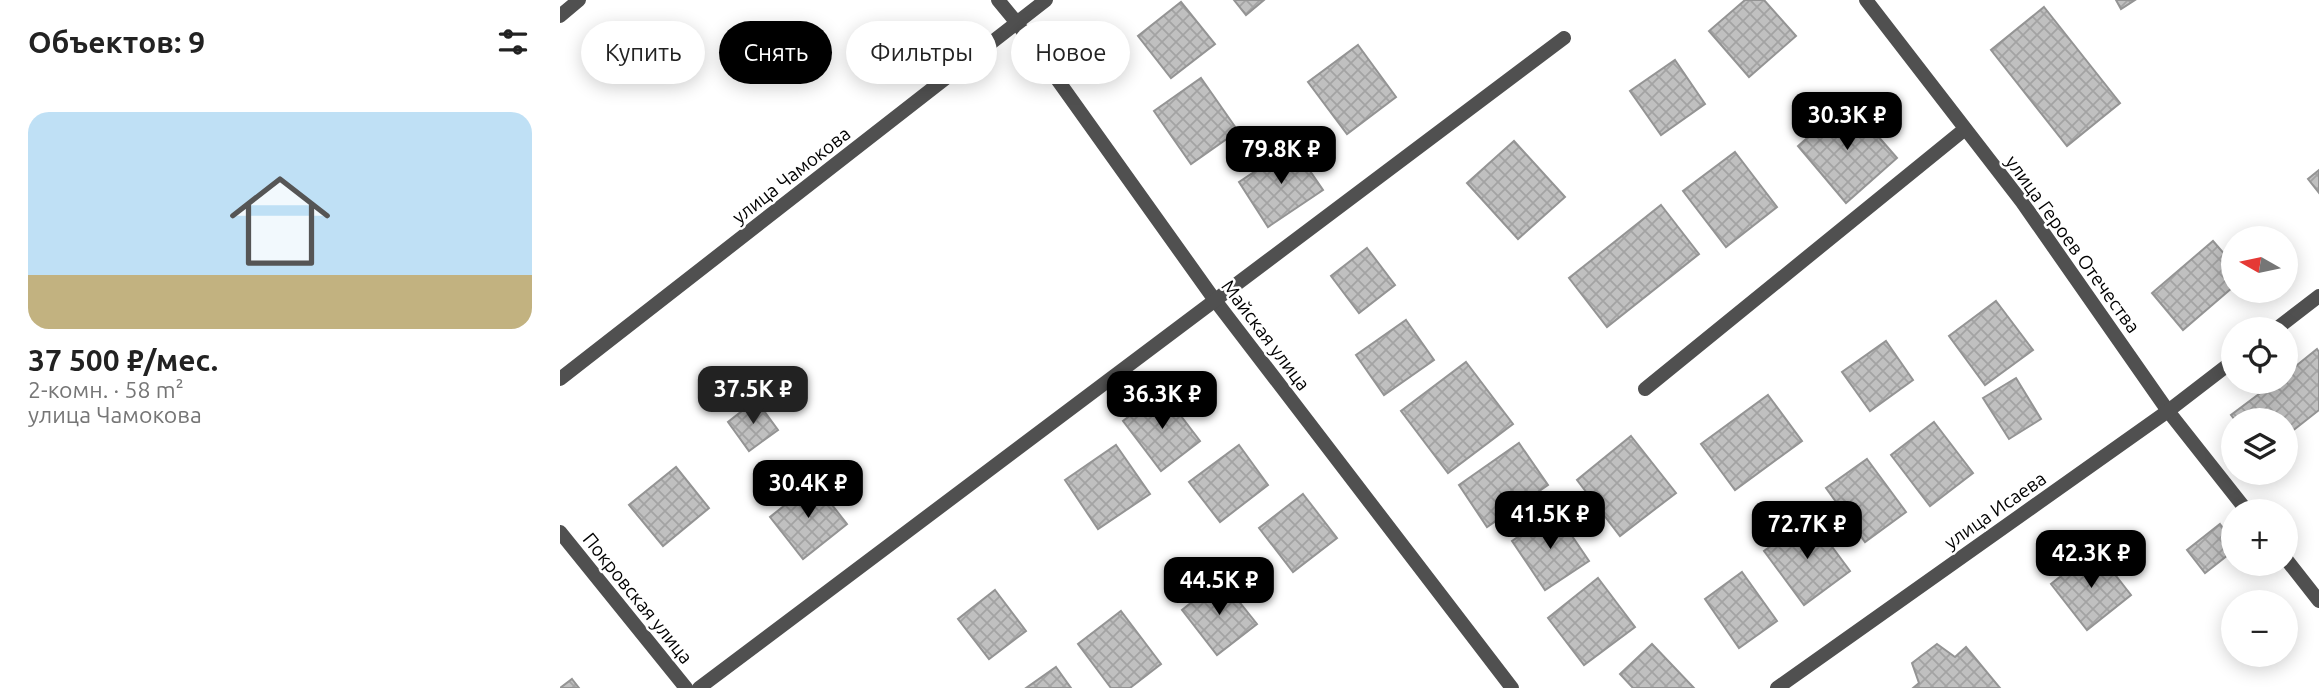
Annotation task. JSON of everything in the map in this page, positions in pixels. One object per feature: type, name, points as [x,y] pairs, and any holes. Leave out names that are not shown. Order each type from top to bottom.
[{"type":"street","points":[[560,16],[579,0]]},
{"type":"street","name":"Майская улица","points":[[998,0],[1015,21]]},
{"type":"street","name":"улица Чамокова","points":[[1020,21],[1046,0]]},
{"type":"street","name":"улица Героев Отечества","points":[[1866,0],[2022,202],[2168,411],[2238,499]]},
{"type":"street","name":"улица Чамокова","points":[[560,380],[1011,28]]},
{"type":"street","points":[[699,688],[1564,38]]},
{"type":"street","name":"Майская улица","points":[[1061,84],[1214,299],[1512,688]]},
{"type":"street","points":[[1645,389],[1965,128]]},
{"type":"street","points":[[2292,317],[2319,296]]},
{"type":"street","name":"улица Исаева","points":[[1777,688],[2168,411],[2221,370]]},
{"type":"street","name":"Покровская улица","points":[[560,532],[678,685]]},
{"type":"street","points":[[2298,574],[2319,601]]},
{"type":"building","points":[[1234,0],[1264,0],[1246,15]]},
{"type":"building","points":[[1745,0],[1764,0],[1796,36],[1749,77],[1709,31]]},
{"type":"building","points":[[2116,0],[2135,0],[2121,9]]},
{"type":"building","points":[[1181,2],[1215,44],[1171,78],[1138,36]]},
{"type":"building","points":[[2044,7],[2120,103],[2067,146],[1991,50]]},
{"type":"building","points":[[1358,45],[1396,97],[1347,134],[1308,82]]},
{"type":"building","points":[[1675,60],[1705,104],[1661,135],[1630,91]]},
{"type":"building","points":[[1201,78],[1238,131],[1191,164],[1154,111]]},
{"type":"building","points":[[1848,102],[1897,158],[1846,203],[1798,146]]},
{"type":"building","points":[[1514,141],[1565,197],[1518,239],[1467,183]]},
{"type":"building","points":[[1293,146],[1323,190],[1268,227],[1239,182]]},
{"type":"building","points":[[1735,152],[1777,207],[1726,247],[1683,191]]},
{"type":"building","points":[[2319,170],[2319,193],[2308,179]]},
{"type":"building","points":[[1661,205],[1699,254],[1607,327],[1569,278]]},
{"type":"building","points":[[2213,241],[2221,250],[2221,297],[2183,330],[2152,293]]},
{"type":"building","points":[[1367,248],[1395,285],[1359,313],[1331,276]]},
{"type":"building","points":[[1996,301],[2033,350],[1985,385],[1949,336]]},
{"type":"building","points":[[1406,320],[1434,360],[1384,395],[1356,355]]},
{"type":"building","points":[[1886,341],[1913,380],[1870,411],[1842,372]]},
{"type":"building","points":[[2317,349],[2319,410],[2298,427],[2298,408],[2240,408],[2259,394],[2298,394],[2298,364]]},
{"type":"building","points":[[1466,362],[1513,424],[1448,473],[1401,411]]},
{"type":"building","points":[[2016,378],[2041,419],[2009,439],[1983,398]]},
{"type":"building","points":[[1162,391],[1200,441],[1161,471],[1123,421]]},
{"type":"building","points":[[1768,395],[1802,441],[1735,490],[1701,444]]},
{"type":"building","points":[[756,400],[778,430],[749,451],[728,422]]},
{"type":"building","points":[[1934,422],[1973,473],[1930,506],[1891,455]]},
{"type":"building","points":[[1631,436],[1676,493],[1620,536],[1577,480]]},
{"type":"building","points":[[1519,443],[1548,485],[1487,527],[1459,485]]},
{"type":"building","points":[[1116,445],[1150,494],[1098,529],[1065,480]]},
{"type":"building","points":[[1239,445],[1268,485],[1220,522],[1189,482]]},
{"type":"building","points":[[1867,459],[1906,512],[1865,542],[1826,488]]},
{"type":"building","points":[[676,467],[709,508],[663,546],[629,505]]},
{"type":"building","points":[[814,482],[847,524],[803,559],[770,517]]},
{"type":"building","points":[[1303,494],[1337,538],[1293,572],[1259,528]]},
{"type":"building","points":[[1555,511],[1589,561],[1545,590],[1512,541]]},
{"type":"building","points":[[1810,517],[1850,571],[1804,605],[1764,551]]},
{"type":"building","points":[[2221,525],[2221,560],[2205,573],[2187,550]]},
{"type":"building","points":[[2095,549],[2131,595],[2087,630],[2051,584]]},
{"type":"building","points":[[1742,572],[1777,621],[1739,648],[1705,599]]},
{"type":"building","points":[[1598,578],[1635,627],[1584,665],[1548,618]]},
{"type":"building","points":[[1221,579],[1257,624],[1217,655],[1182,610]]},
{"type":"building","points":[[995,590],[1026,631],[989,659],[958,619]]},
{"type":"building","points":[[1121,611],[1161,664],[1130,688],[1111,688],[1078,644]]},
{"type":"building","points":[[1652,644],[1694,688],[1633,688],[1620,674]]},
{"type":"building","points":[[1937,644],[1955,657],[1966,647],[2000,688],[1913,688],[1919,683],[1912,663]]},
{"type":"building","points":[[1056,667],[1071,688],[1026,688]]},
{"type":"building","points":[[572,679],[579,688],[560,688]]}]
